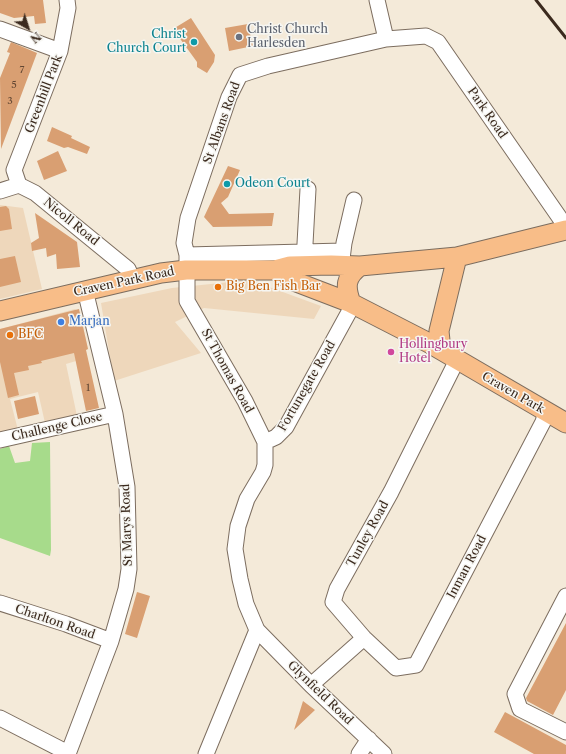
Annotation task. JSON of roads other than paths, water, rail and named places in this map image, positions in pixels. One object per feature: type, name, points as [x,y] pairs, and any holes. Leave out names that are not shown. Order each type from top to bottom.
[{"type":"main road","points":[[350,303],[346,284],[353,272],[348,261],[433,260],[457,257],[566,229]]},
{"type":"main road","points":[[441,350],[439,331],[457,257]]},
{"type":"main road","name":"Craven Park Road","points":[[0,311],[132,278],[187,262],[275,270],[290,266],[304,259],[348,261]]},
{"type":"main road","points":[[433,260],[451,282]]},
{"type":"main road","points":[[275,270],[291,280],[350,303]]},
{"type":"main road","name":"Craven Park","points":[[350,303],[441,350],[566,423]]},
{"type":"main road","points":[[421,340],[439,331]]},
{"type":"street","name":"Greenhill Park","points":[[19,185],[14,170],[60,51],[68,8],[67,0]]},
{"type":"street","points":[[377,0],[386,40]]},
{"type":"street","points":[[0,29],[60,51]]},
{"type":"street","name":"Park Road","points":[[386,40],[426,36],[438,42],[566,229]]},
{"type":"street","name":"St Albans Road","points":[[187,301],[187,262],[184,243],[186,225],[234,83],[240,75],[268,66],[386,40]]},
{"type":"street","points":[[0,191],[19,185]]},
{"type":"street","name":"Nicoll Road","points":[[19,185],[36,193],[112,257],[124,265],[130,270],[132,278]]},
{"type":"street","points":[[304,259],[308,189]]},
{"type":"street","points":[[348,261],[354,200]]},
{"type":"street","name":"Craven Park Road","points":[[187,262],[304,259]]},
{"type":"street","name":"St Marys Road","points":[[68,754],[110,641],[126,588],[129,569],[127,487],[115,414],[85,290]]},
{"type":"street","name":"St Thomas Road","points":[[187,301],[245,401],[265,442]]},
{"type":"street","name":"Fortunegate Road","points":[[265,442],[276,437],[286,427],[349,312],[350,303]]},
{"type":"street","name":"Tunley Road","points":[[364,638],[333,602],[337,589],[391,492],[457,360]]},
{"type":"street","name":"Inman Road","points":[[364,638],[396,668],[416,665],[543,422],[546,412]]},
{"type":"street","name":"Challenge Close","points":[[0,440],[115,414]]},
{"type":"street","points":[[206,754],[258,630],[246,604],[235,549],[238,526],[247,499],[263,472],[265,465],[265,442]]},
{"type":"street","points":[[566,596],[515,694],[520,709],[566,732]]},
{"type":"street","name":"Charlton Road","points":[[0,603],[66,624],[110,641]]},
{"type":"street","name":"Glynfield Road","points":[[258,630],[311,685],[384,754]]},
{"type":"street","points":[[311,685],[364,638]]},
{"type":"street","points":[[0,718],[68,754]]},
{"type":"street","points":[[359,754],[369,739]]},
{"type":"railway","points":[[536,0],[566,38]]},
{"type":"place","name":"Christ Church Harlesden","points":[[239,37]]},
{"type":"place","name":"Christ Church Court","points":[[194,42]]},
{"type":"place","name":"Odeon Court","points":[[227,184]]},
{"type":"place","name":"Big Ben Fish Bar","points":[[218,287]]},
{"type":"place","name":"Marjan","points":[[61,322]]},
{"type":"place","name":"BFC","points":[[10,335]]},
{"type":"place","name":"Hollingbury Hotel","points":[[391,352]]}]
